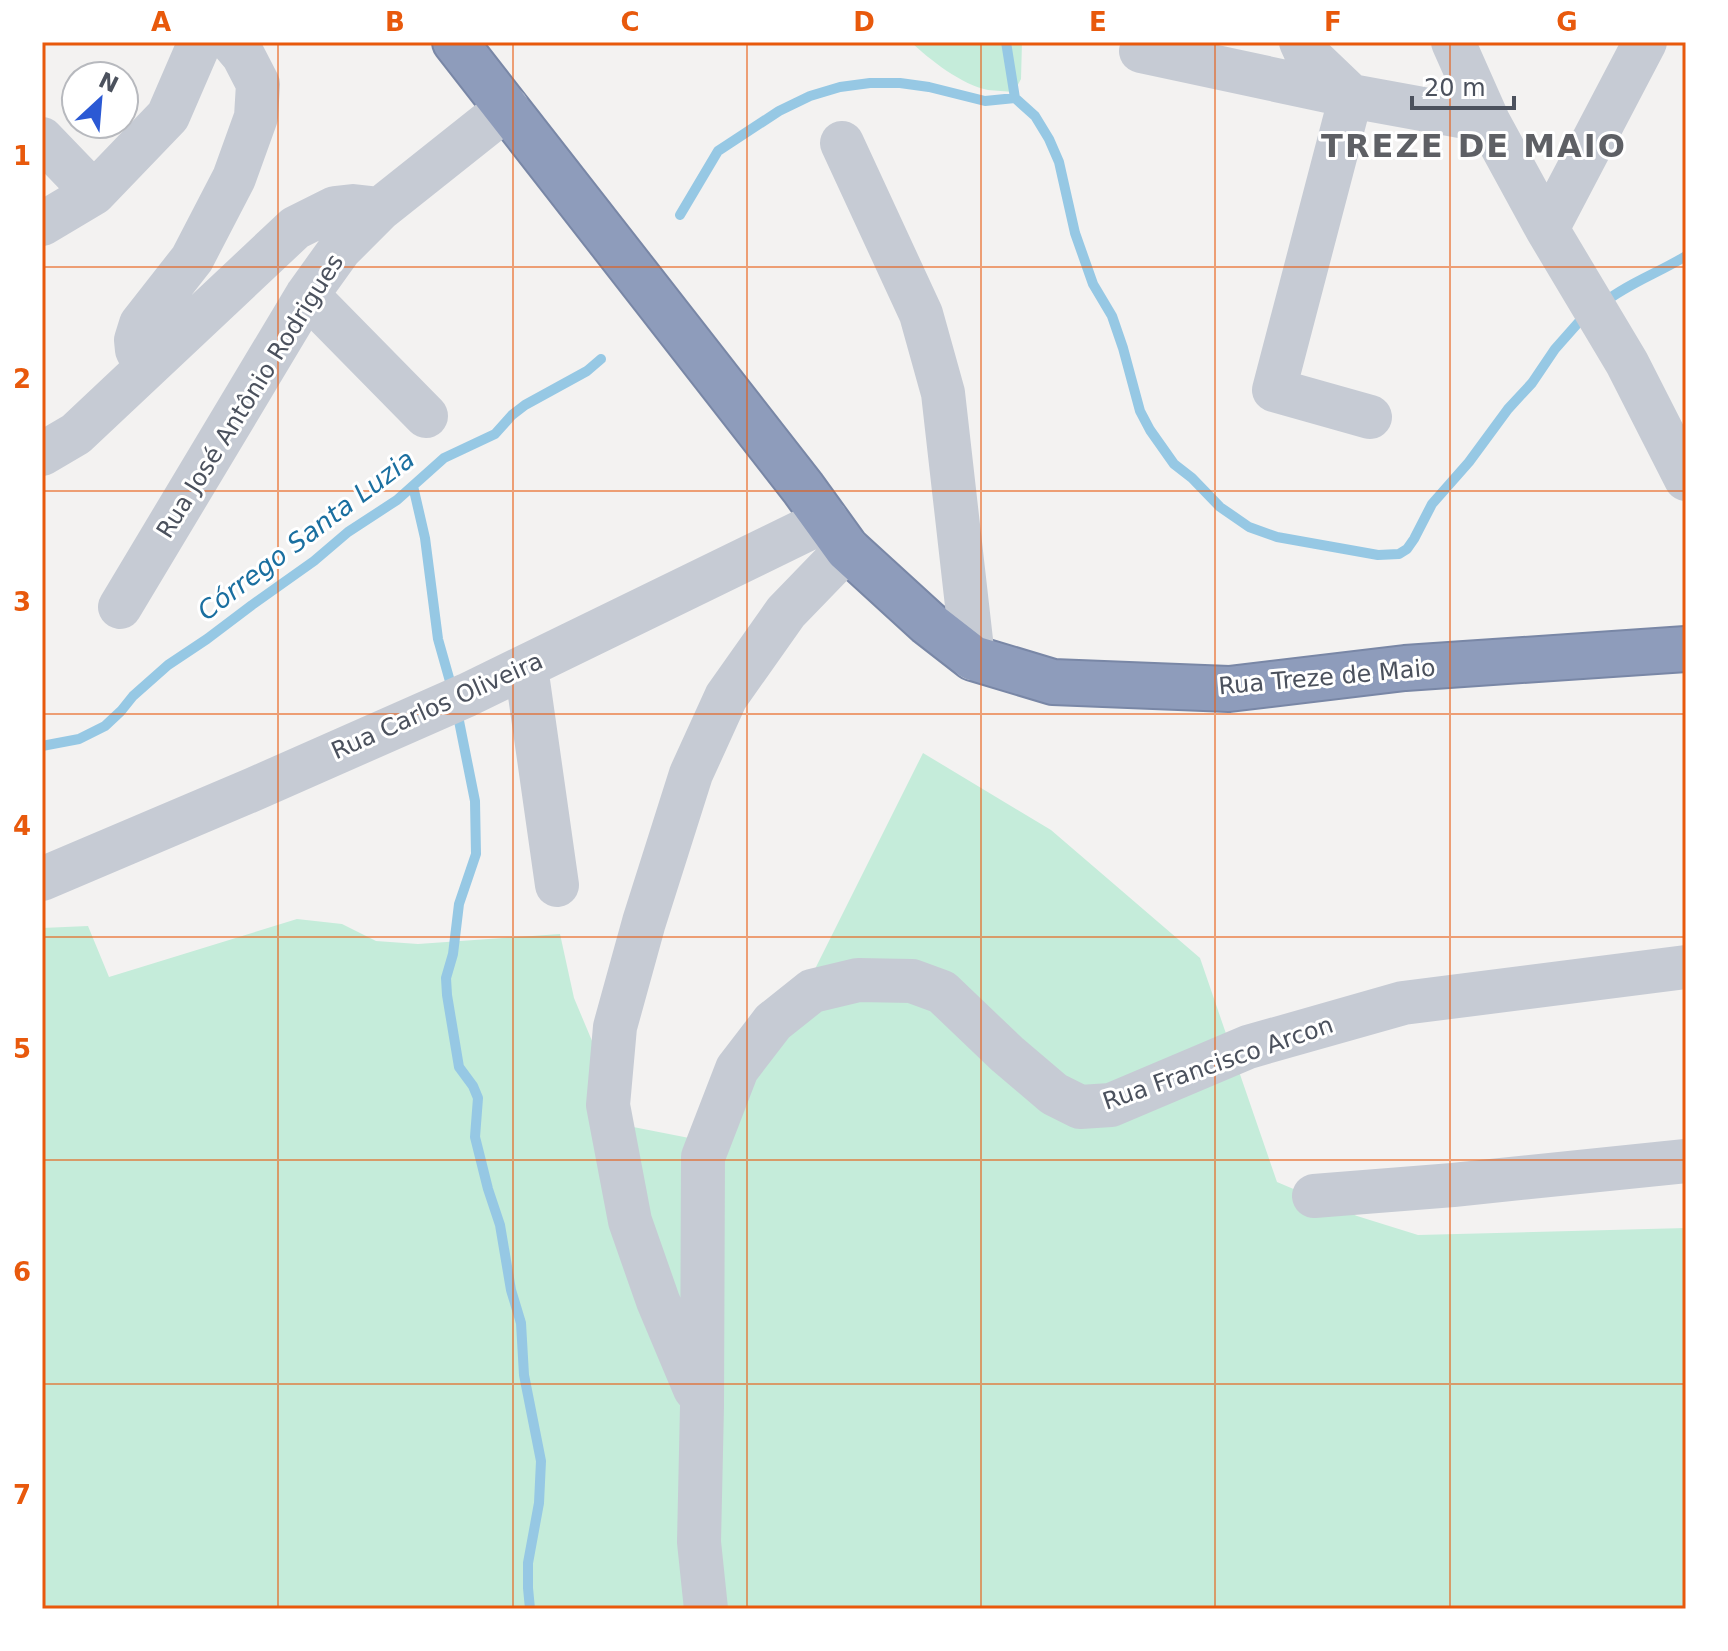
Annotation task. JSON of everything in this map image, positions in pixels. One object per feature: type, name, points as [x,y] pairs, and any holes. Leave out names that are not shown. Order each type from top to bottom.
[{"type":"highway","name":"Rua Treze de Maio","points":[[455,42],[825,519],[928,623],[973,658],[1053,682],[1229,689],[1405,668],[1686,649]]},
{"type":"street","points":[[42,224],[94,193],[168,116],[200,42]]},
{"type":"street","points":[[146,368],[137,350],[136,340],[141,324],[192,259],[234,178],[256,117],[258,84],[243,55],[232,42]]},
{"type":"street","points":[[1301,42],[1306,53],[1351,96]]},
{"type":"street","points":[[1453,42],[1488,121],[1547,229],[1627,363],[1686,479]]},
{"type":"street","points":[[1547,229],[1645,42]]},
{"type":"street","points":[[1141,51],[1351,96],[1488,121]]},
{"type":"street","points":[[1351,96],[1274,390],[1370,417]]},
{"type":"street","name":"Rua José Antônio Rodrigues","points":[[120,607],[307,295],[340,249],[380,209],[507,108]]},
{"type":"street","points":[[42,139],[94,193]]},
{"type":"street","points":[[842,143],[921,314],[943,393],[973,658]]},
{"type":"street","points":[[42,454],[76,434],[295,228],[335,208],[380,209]]},
{"type":"street","points":[[307,295],[426,416]]},
{"type":"street","points":[[702,1406],[658,1301],[630,1221],[608,1105],[615,1027],[644,922],[691,774],[726,697],[786,612],[825,519]]},
{"type":"street","name":"Rua Carlos Oliveira","points":[[42,879],[254,789],[526,667],[825,519]]},
{"type":"street","points":[[526,667],[557,885]]},
{"type":"street","name":"Rua Francisco Arcon","points":[[706,1609],[699,1542],[703,1157],[737,1069],[773,1022],[812,991],[858,980],[912,981],[942,992],[1054,1094],[1080,1107],[1111,1105],[1248,1047],[1403,1003],[1686,967]]},
{"type":"street","points":[[1314,1196],[1686,1161]]},
{"type":"green space","points":[[911,42],[1022,42],[1021,79],[1014,92],[978,87],[947,71]]},
{"type":"green space","points":[[923,753],[1051,830],[1200,958],[1277,1182],[1357,1216],[1418,1235],[1686,1228],[1686,1609],[42,1609],[42,928],[88,926],[109,977],[297,919],[342,924],[376,941],[418,944],[560,934],[574,998],[608,1079],[623,1125],[730,1146],[737,1086],[807,985]]},
{"type":"waterway","points":[[1006,42],[1015,98],[1035,116],[1059,162],[1075,233],[1093,284],[1112,316],[1140,411],[1174,464],[1220,507],[1249,527],[1277,537],[1378,555],[1399,554],[1414,539],[1432,504],[1532,383],[1555,349],[1586,317]]},
{"type":"waterway","name":"Córrego Santa Luzia","points":[[680,215],[718,151],[779,111],[810,96],[840,87],[900,83],[985,101],[1015,98]]},
{"type":"waterway","points":[[1602,304],[1686,256]]},
{"type":"waterway","name":"Córrego Santa Luzia","points":[[42,746],[79,739],[105,726],[168,665],[314,561],[348,532],[397,500],[444,458],[495,434],[525,405],[587,371],[601,359]]},
{"type":"waterway","points":[[413,486],[425,538],[438,639],[453,692]]},
{"type":"waterway","points":[[457,711],[475,801],[476,854],[459,904],[453,954],[446,978],[447,995],[459,1067],[478,1098],[475,1137],[500,1225],[511,1290],[521,1323],[524,1375],[541,1461],[539,1503],[528,1563],[530,1609]]},
{"type":"district","name":"TREZE DE MAIO","points":[[1474,146]]}]
